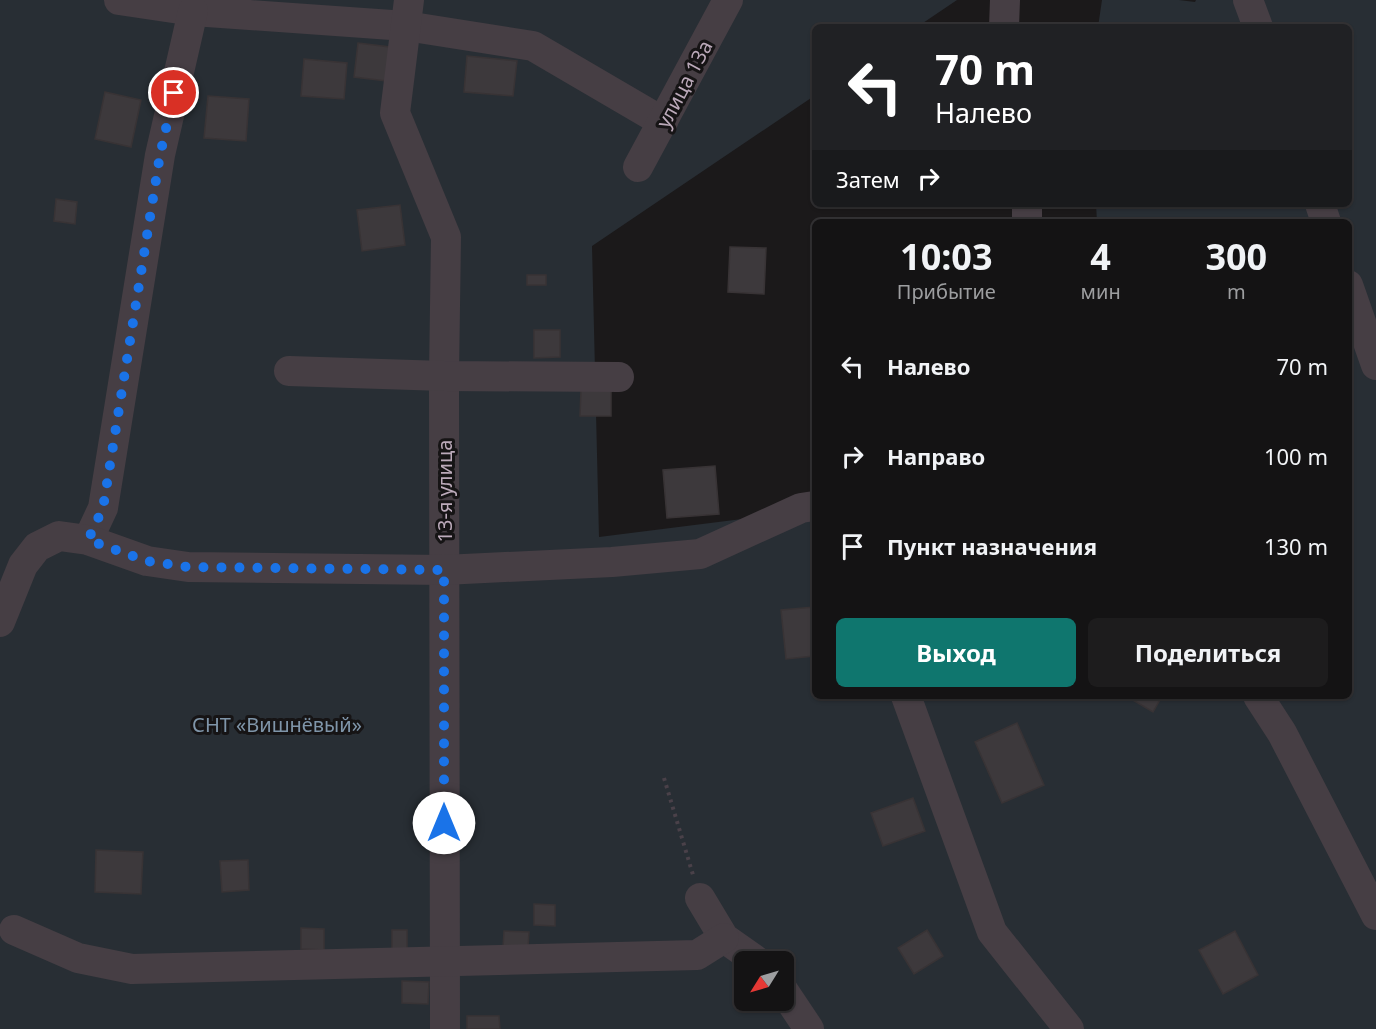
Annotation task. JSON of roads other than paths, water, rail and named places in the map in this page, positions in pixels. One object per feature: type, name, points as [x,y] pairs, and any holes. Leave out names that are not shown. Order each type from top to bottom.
[{"type":"street","points":[[119,0],[193,11],[407,13],[533,46],[663,122]]},
{"type":"street","name":"улица 13а","points":[[638,167],[729,0]]},
{"type":"street","points":[[1004,24],[1005,0]]},
{"type":"street","points":[[1248,0],[1257,24]]},
{"type":"street","points":[[88,540],[103,508],[160,155],[193,11]]},
{"type":"street","name":"13-я улица","points":[[407,13],[395,113],[446,237],[444,376],[445,1029]]},
{"type":"street","points":[[1357,301],[1376,364]]},
{"type":"street","points":[[289,371],[444,376],[619,377]]},
{"type":"street","points":[[0,622],[23,565],[37,547],[59,536],[88,540],[147,561],[188,567],[444,570],[612,562],[700,554],[801,508],[812,506]]},
{"type":"street","points":[[907,699],[992,932],[1070,1029]]},
{"type":"street","points":[[1260,699],[1282,733],[1376,915]]},
{"type":"street","points":[[700,898],[724,938],[742,951]]},
{"type":"street","points":[[14,930],[78,958],[132,969],[697,955],[724,938]]},
{"type":"street","points":[[794,1006],[809,1029]]},
{"type":"park label","name":"СНТ «Вишнёвый»","points":[[277,724]]}]
